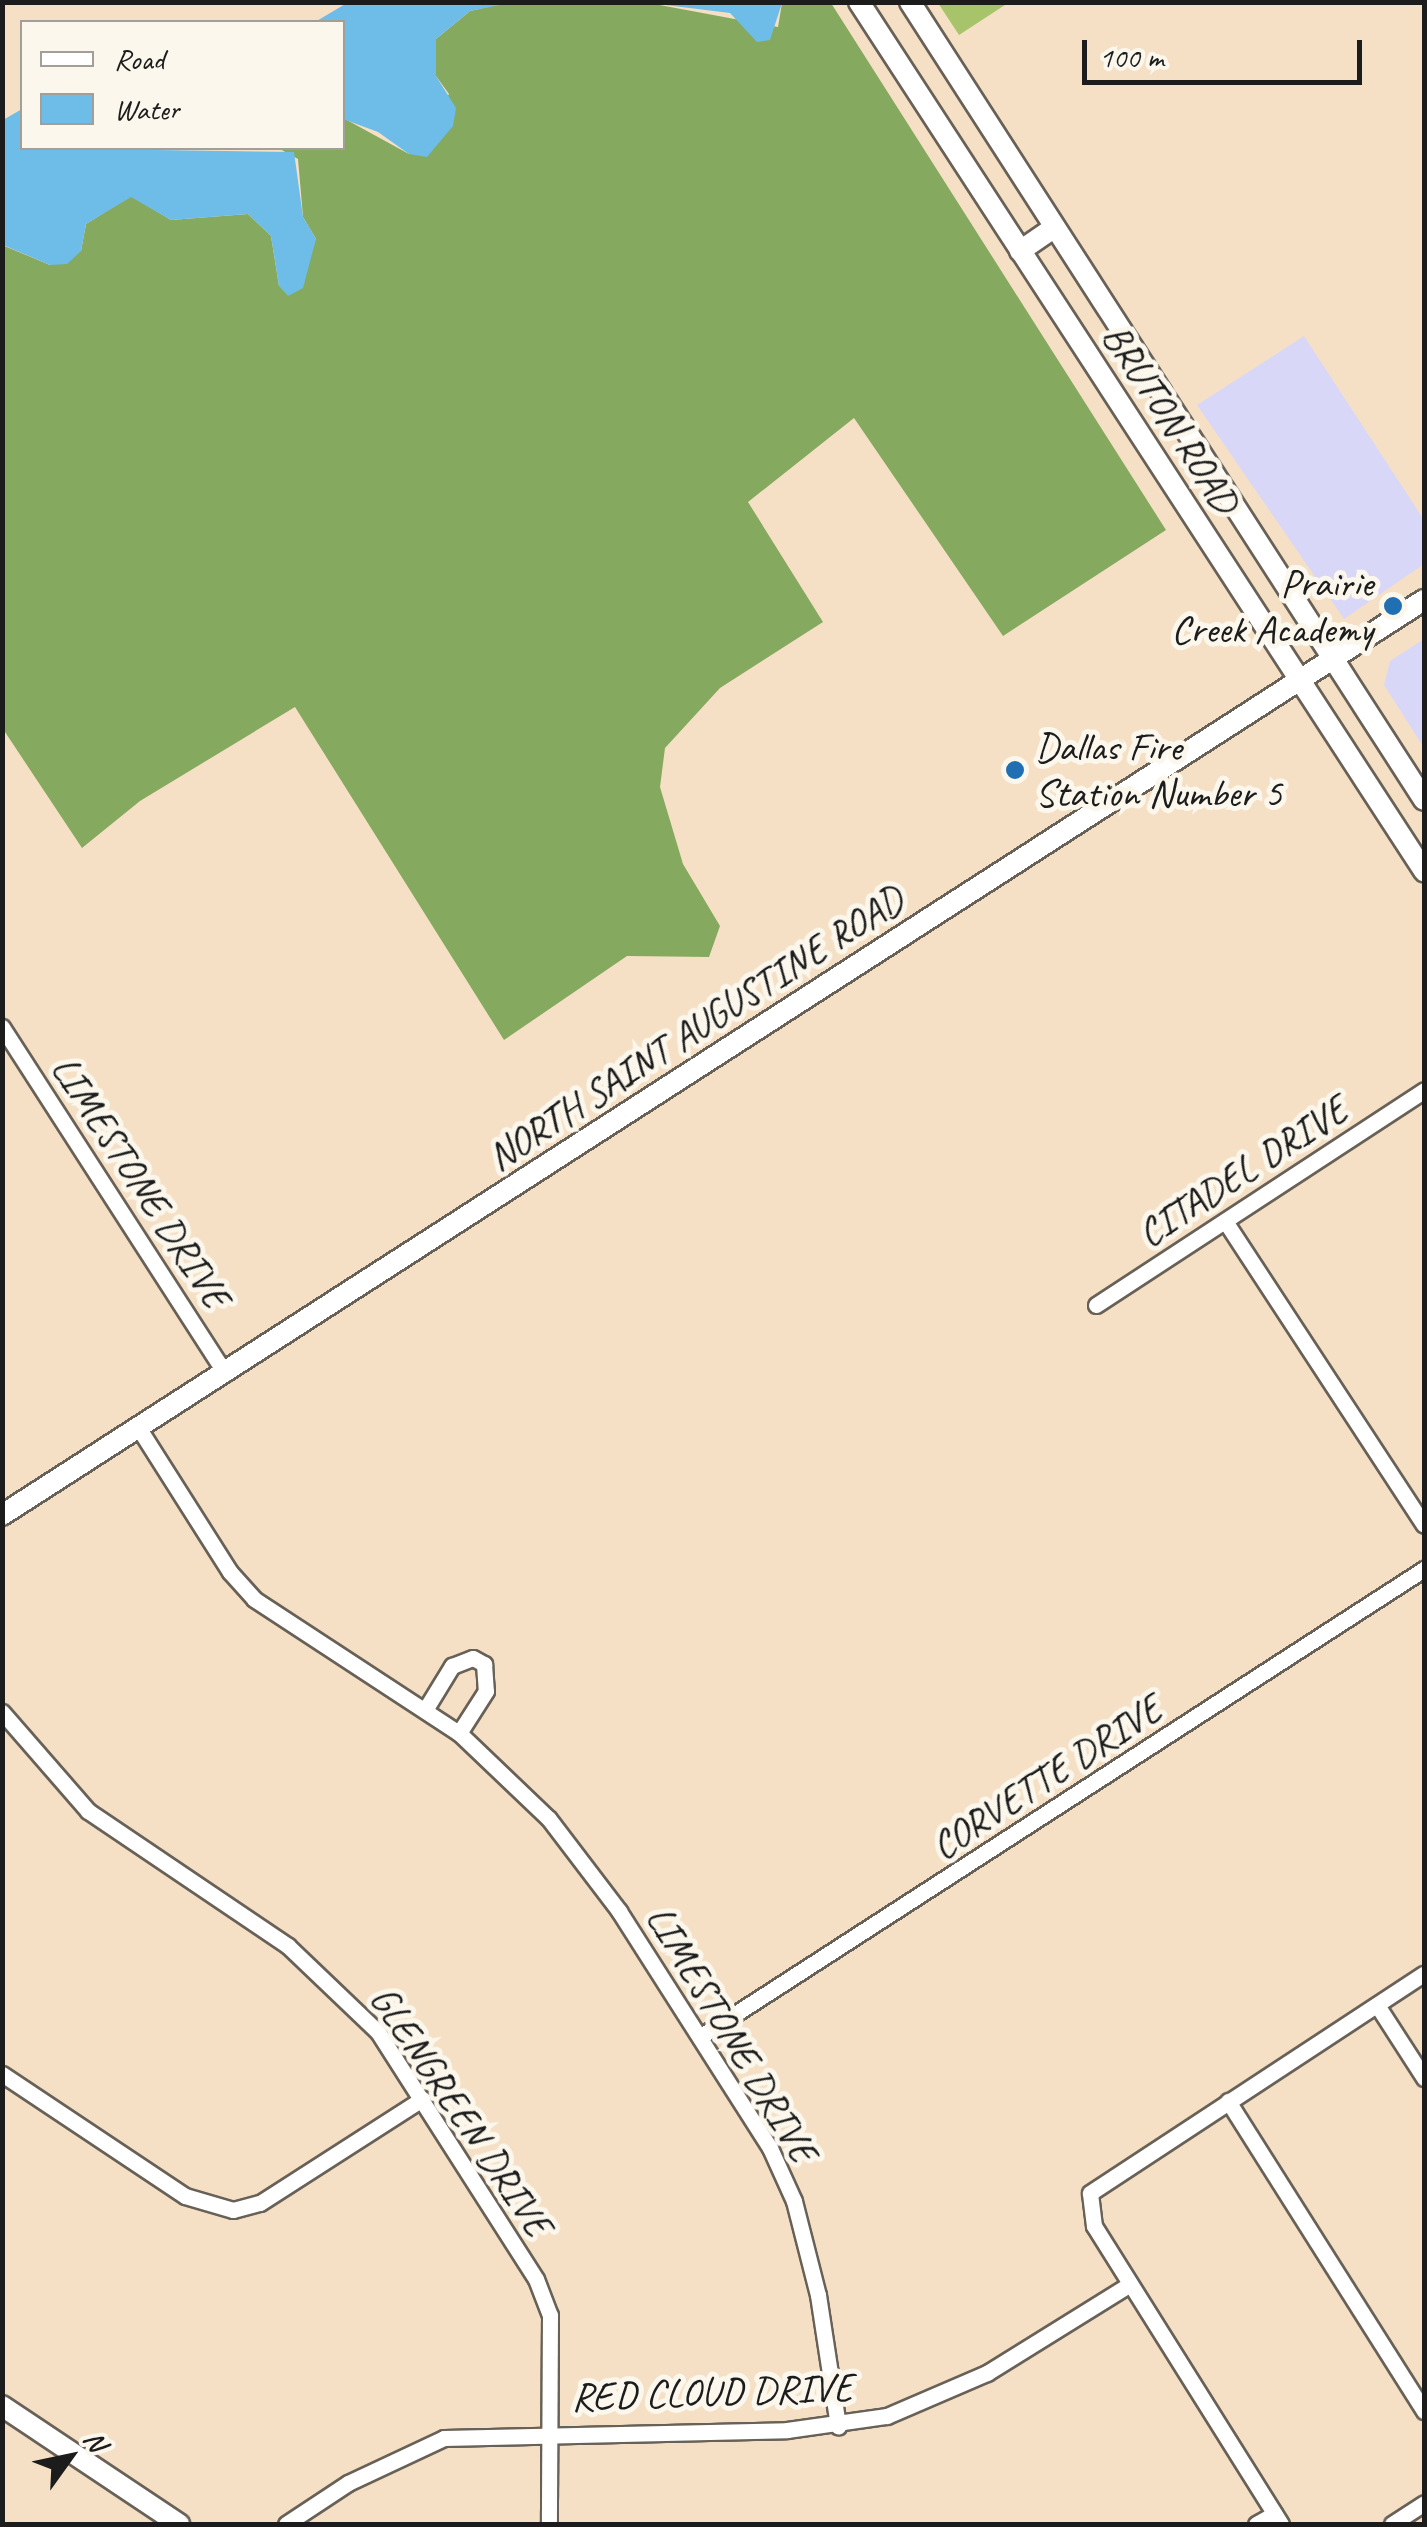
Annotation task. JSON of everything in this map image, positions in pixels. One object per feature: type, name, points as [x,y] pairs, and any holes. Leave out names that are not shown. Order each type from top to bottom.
[{"type":"main road","name":"BRUTON ROAD","points":[[859,2],[1424,871]]},
{"type":"main road","name":"BRUTON ROAD","points":[[910,2],[1424,800]]},
{"type":"main road","points":[[1020,250],[1055,227]]},
{"type":"main road","name":"NORTH SAINT AUGUSTINE ROAD","points":[[2,1514],[1424,600]]},
{"type":"main road","points":[[2,2406],[178,2524]]},
{"type":"street","name":"LIMESTONE DRIVE","points":[[2,1027],[225,1373]]},
{"type":"street","name":"CITADEL DRIVE","points":[[1096,1305],[1424,1090]]},
{"type":"street","points":[[1225,1221],[1424,1525]]},
{"type":"street","name":"LIMESTONE DRIVE","points":[[138,1427],[230,1572],[254,1599],[459,1734],[578,1855],[701,2036],[770,2148],[794,2201],[818,2295],[838,2426]]},
{"type":"street","name":"CORVETTE DRIVE","points":[[701,2036],[1424,1569]]},
{"type":"street","points":[[425,1710],[452,1666],[473,1658],[484,1664],[486,1691],[459,1734]]},
{"type":"street","name":"GLENGREEN DRIVE","points":[[2,1712],[88,1810],[288,1946],[340,1990],[378,2032],[536,2279],[550,2315],[550,2524]]},
{"type":"street","points":[[1256,2524],[1278,2519],[1094,2226],[1090,2192],[1424,1974]]},
{"type":"street","points":[[1377,2005],[1424,2078]]},
{"type":"street","points":[[2,2074],[185,2196],[232,2210],[260,2203],[422,2098]]},
{"type":"street","points":[[1228,2102],[1424,2411]]},
{"type":"street","name":"RED CLOUD DRIVE","points":[[286,2524],[348,2484],[444,2438],[550,2431],[838,2426],[887,2416],[987,2373],[1130,2284]]},
{"type":"street","points":[[1392,2524],[1424,2503]]},
{"type":"shaded area","points":[[1304,336],[1424,520],[1424,564],[1344,619],[1197,405]]},
{"type":"shaded area","points":[[1424,639],[1424,748],[1384,685],[1390,661]]},
{"type":"green space","points":[[510,2],[649,3],[778,27],[782,3],[831,3],[1166,530],[1003,636],[854,418],[748,502],[823,622],[720,688],[665,748],[660,787],[683,864],[720,926],[709,957],[627,956],[504,1040],[295,707],[140,801],[82,848],[3,729],[2,245],[50,265],[81,251],[86,224],[131,196],[171,220],[248,214],[271,236],[279,286],[316,239],[303,217],[298,159],[282,150],[345,150],[345,119],[409,154],[449,94],[436,76],[436,39],[470,11]]},
{"type":"green space","points":[[938,3],[1008,3],[959,35]]},
{"type":"water","points":[[782,2],[770,40],[757,42],[730,13],[649,3]]},
{"type":"water","points":[[347,3],[510,3],[470,11],[436,39],[436,76],[456,108],[453,126],[427,157],[409,154],[378,132],[345,120],[345,20],[318,20]]},
{"type":"water","points":[[20,110],[20,150],[294,152],[303,217],[316,239],[303,288],[288,296],[279,286],[271,236],[248,214],[171,220],[131,197],[86,224],[81,251],[67,264],[50,265],[3,245],[3,120]]},
{"type":"place","name":"Prairie Creek Academy","points":[[1393,606]]},
{"type":"place","name":"Dallas Fire Station Number 5","points":[[1015,770]]}]
